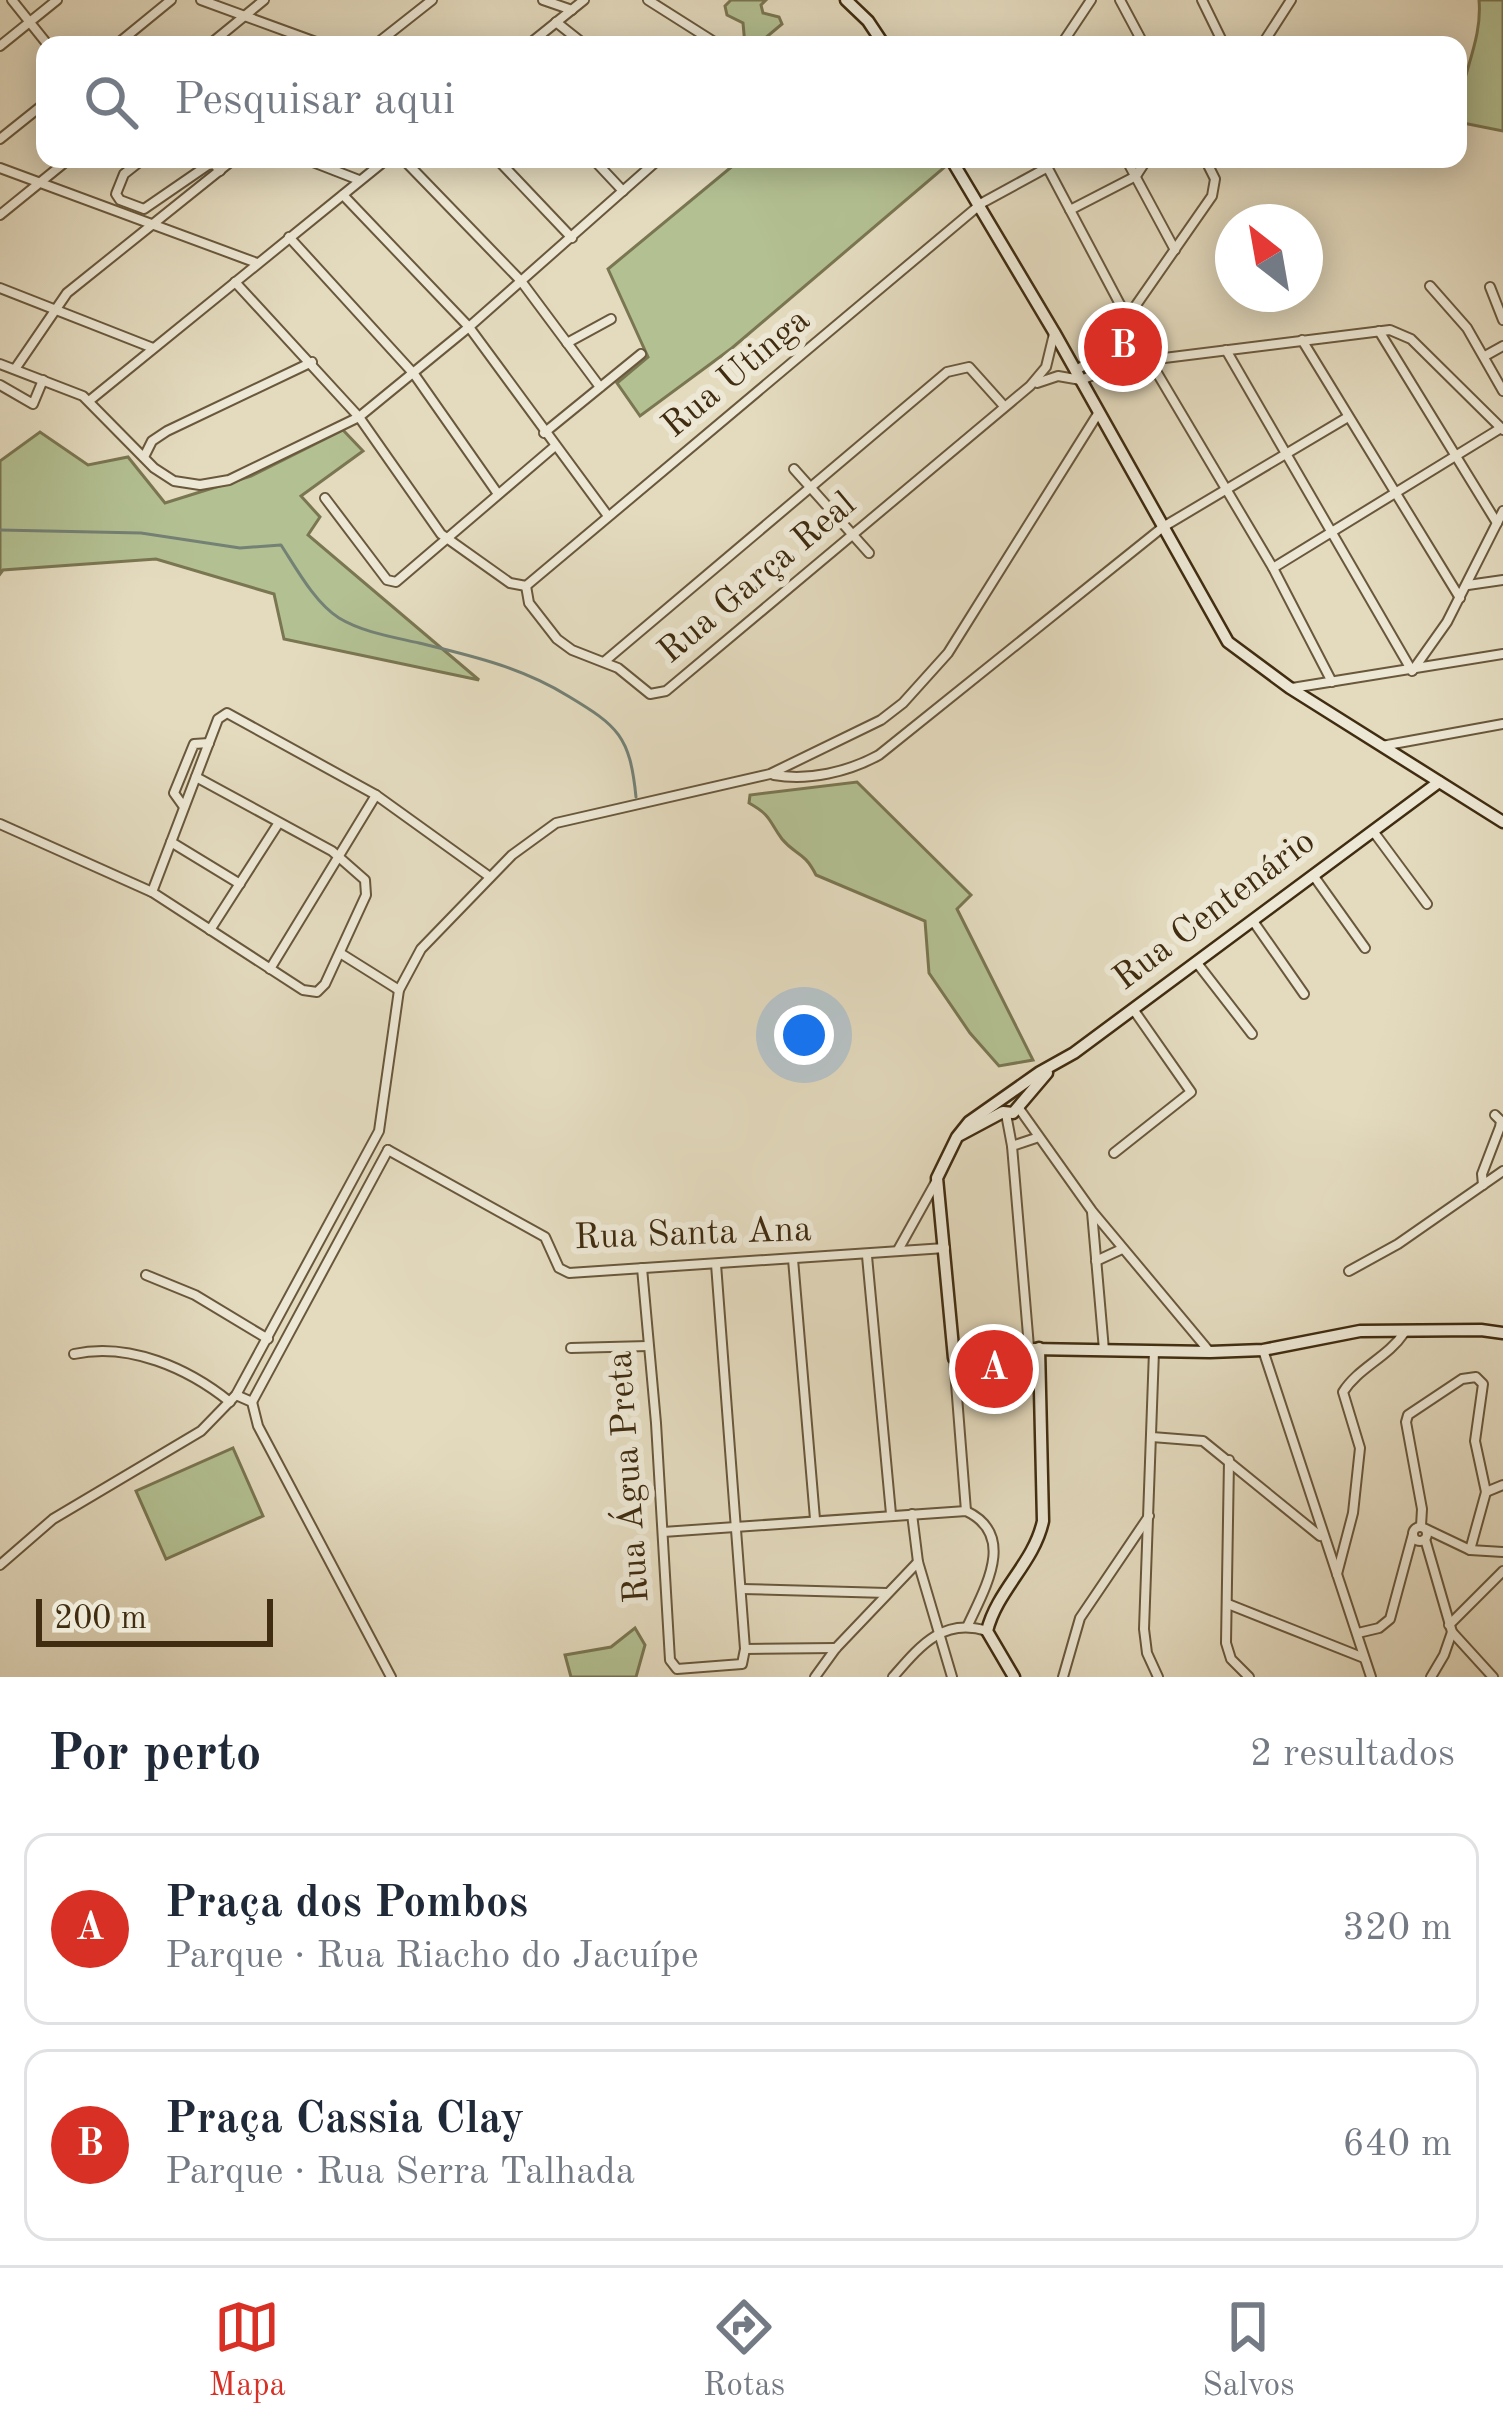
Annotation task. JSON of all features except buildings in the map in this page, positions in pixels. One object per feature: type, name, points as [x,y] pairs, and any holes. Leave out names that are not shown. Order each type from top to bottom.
[{"type":"street","points":[[12,0],[41,36]]},
{"type":"street","points":[[0,46],[57,0]]},
{"type":"street","points":[[127,36],[171,0]]},
{"type":"street","points":[[201,0],[299,36]]},
{"type":"street","points":[[220,36],[264,0]]},
{"type":"street","points":[[386,36],[432,0]]},
{"type":"street","points":[[543,0],[572,10]]},
{"type":"street","points":[[539,36],[584,0]]},
{"type":"street","points":[[648,0],[705,36]]},
{"type":"street","points":[[846,0],[880,36]]},
{"type":"street","points":[[858,0],[874,16],[884,36]]},
{"type":"street","points":[[1067,36],[1091,0]]},
{"type":"street","points":[[1120,0],[1139,36]]},
{"type":"street","points":[[1202,0],[1220,36]]},
{"type":"street","points":[[1267,36],[1287,2]]},
{"type":"street","points":[[556,22],[574,36]]},
{"type":"street","points":[[0,139],[36,110]]},
{"type":"street","points":[[0,168],[258,263]]},
{"type":"street","points":[[0,214],[58,168]]},
{"type":"street","points":[[132,168],[116,194],[120,200],[145,208],[204,168]]},
{"type":"street","points":[[15,369],[76,285],[224,168]]},
{"type":"street","points":[[328,168],[361,180]]},
{"type":"street","points":[[89,401],[376,168]]},
{"type":"street","points":[[412,168],[521,281],[600,387]]},
{"type":"street","points":[[506,168],[572,238]]},
{"type":"street","points":[[601,168],[623,191]]},
{"type":"street","points":[[0,364],[89,401],[144,458],[174,481],[213,484],[359,418],[649,168]]},
{"type":"street","points":[[959,168],[1228,642],[1290,688],[1503,822]]},
{"type":"street","name":"Rua Utinga","points":[[526,586],[980,205],[1037,168]]},
{"type":"street","points":[[1048,168],[1150,361],[1273,568],[1332,682]]},
{"type":"street","points":[[1131,168],[1174,250]]},
{"type":"street","points":[[1070,210],[1136,176],[1141,168]]},
{"type":"street","points":[[1078,376],[1098,358],[1212,196],[1216,184],[1209,168]]},
{"type":"street","points":[[343,195],[469,327],[608,516]]},
{"type":"street","points":[[289,237],[415,374],[499,494]]},
{"type":"street","points":[[236,282],[359,418],[446,538],[510,583],[526,586]]},
{"type":"street","points":[[1430,286],[1485,356],[1503,392]]},
{"type":"street","points":[[1490,287],[1503,320]]},
{"type":"street","points":[[0,288],[154,348]]},
{"type":"street","points":[[567,343],[610,319]]},
{"type":"street","points":[[1030,386],[1058,376],[1378,329],[1411,339],[1502,429],[1273,568]]},
{"type":"street","points":[[1378,329],[1496,523]]},
{"type":"street","points":[[1030,386],[1046,367],[1054,332]]},
{"type":"street","points":[[1302,340],[1460,598]]},
{"type":"street","points":[[1485,356],[1503,346]]},
{"type":"street","points":[[1226,350],[1412,671]]},
{"type":"street","points":[[544,434],[641,354]]},
{"type":"street","points":[[1098,358],[1104,369]]},
{"type":"street","points":[[144,458],[152,441],[167,431],[311,362]]},
{"type":"street","points":[[604,661],[947,372],[961,367],[975,372],[1004,406]]},
{"type":"street","points":[[2,391],[33,404],[43,380]]},
{"type":"street","name":"Rua Garça Real","points":[[526,586],[529,603],[556,639],[604,661],[650,694],[666,692],[1030,386]]},
{"type":"street","points":[[770,774],[881,720],[929,676],[1101,417]]},
{"type":"street","points":[[0,1565],[4,1556],[81,1501],[187,1441],[233,1399],[380,1131],[399,991],[421,949],[525,843],[556,823],[770,774],[824,774],[861,765],[1163,527],[1348,417]]},
{"type":"street","points":[[325,497],[387,580],[396,582],[554,447]]},
{"type":"street","points":[[794,470],[868,553]]},
{"type":"street","points":[[1412,671],[1460,598],[1503,511]]},
{"type":"street","points":[[1466,586],[1503,580]]},
{"type":"street","points":[[1290,688],[1503,654]]},
{"type":"street","points":[[152,892],[218,719],[231,713],[376,795],[490,877]]},
{"type":"street","points":[[1382,746],[1503,724]]},
{"type":"street","points":[[1489,727],[1503,736]]},
{"type":"street","points":[[184,807],[173,793],[186,758],[194,744],[209,743]]},
{"type":"street","name":"Rua Centenário","points":[[1412,799],[1425,773]]},
{"type":"street","points":[[0,824],[152,892],[303,990],[317,992],[326,984],[367,889],[362,875],[340,857],[196,777]]},
{"type":"street","name":"Rua Centenário","points":[[897,1252],[969,1122],[1009,1105],[1051,1068],[1439,782]]},
{"type":"street","points":[[270,969],[376,795]]},
{"type":"street","points":[[210,930],[278,824]]},
{"type":"street","points":[[1372,830],[1427,904]]},
{"type":"street","points":[[171,842],[240,884]]},
{"type":"street","points":[[1312,875],[1365,948]]},
{"type":"street","points":[[1252,920],[1304,994]]},
{"type":"street","points":[[340,953],[399,991]]},
{"type":"street","points":[[1197,963],[1252,1034]]},
{"type":"street","points":[[1114,1154],[1191,1092],[1133,1010]]},
{"type":"street","points":[[1009,1105],[1210,1352]]},
{"type":"street","points":[[987,1631],[995,1606],[1035,1545],[1043,1521],[1034,1347],[1009,1105]]},
{"type":"street","points":[[1484,1185],[1482,1174],[1501,1121],[1495,1115]]},
{"type":"street","points":[[380,1131],[388,1150],[252,1402],[258,1426],[391,1677]]},
{"type":"street","points":[[1012,1146],[1036,1138]]},
{"type":"street","name":"Rua Santa Ana","points":[[388,1150],[545,1237],[564,1272],[945,1248]]},
{"type":"street","points":[[1349,1271],[1398,1244],[1503,1171]]},
{"type":"street","points":[[938,1178],[966,1511]]},
{"type":"street","points":[[1092,1211],[1104,1350]]},
{"type":"street","points":[[1096,1261],[1123,1249]]},
{"type":"street","points":[[867,1256],[891,1514]]},
{"type":"street","points":[[793,1259],[815,1519]]},
{"type":"street","points":[[716,1264],[745,1649],[836,1648]]},
{"type":"street","name":"Rua Água Preta","points":[[642,1268],[669,1653],[673,1667],[738,1666],[745,1661],[745,1649]]},
{"type":"street","points":[[146,1275],[195,1295],[268,1340]]},
{"type":"street","points":[[1337,1574],[1354,1513],[1360,1448],[1343,1392],[1404,1333]]},
{"type":"street","points":[[954,1358],[978,1348],[1210,1352],[1263,1350],[1340,1334],[1503,1333]]},
{"type":"street","points":[[952,1336],[978,1348]]},
{"type":"street","points":[[572,1348],[647,1346]]},
{"type":"street","points":[[1263,1350],[1371,1677]]},
{"type":"street","points":[[1154,1351],[1145,1643],[1158,1677]]},
{"type":"street","points":[[74,1354],[127,1355],[169,1364],[233,1399],[252,1402]]},
{"type":"street","points":[[1470,1550],[1486,1492],[1474,1441],[1483,1384],[1473,1376],[1408,1414],[1406,1422],[1424,1532],[1450,1629],[1493,1677]]},
{"type":"street","points":[[1152,1436],[1203,1441],[1322,1537]]},
{"type":"street","points":[[1229,1460],[1227,1651],[1249,1677]]},
{"type":"street","points":[[1486,1492],[1503,1485]]},
{"type":"street","points":[[663,1532],[966,1511],[987,1525],[994,1546],[990,1574],[968,1625]]},
{"type":"street","points":[[912,1514],[918,1562],[952,1677]]},
{"type":"street","points":[[1063,1677],[1080,1618],[1150,1516]]},
{"type":"street","points":[[1358,1634],[1390,1619],[1412,1534],[1416,1540],[1424,1532]]},
{"type":"street","points":[[1424,1532],[1470,1550],[1503,1552]]},
{"type":"street","points":[[815,1677],[836,1648],[918,1562]]},
{"type":"street","points":[[1431,1677],[1444,1655],[1450,1629],[1503,1571]]},
{"type":"street","points":[[742,1589],[887,1593]]},
{"type":"street","points":[[1228,1604],[1364,1658]]},
{"type":"street","points":[[893,1677],[939,1633],[968,1625],[987,1631],[1014,1677]]},
{"type":"green space","points":[[731,0],[766,0],[761,5],[763,13],[779,17],[782,24],[768,36],[744,36],[743,23],[727,15],[725,6]]},
{"type":"green space","points":[[1479,0],[1503,0],[1503,131],[1467,124],[1467,71]]},
{"type":"green space","points":[[730,168],[944,168],[732,348],[640,416],[617,383],[648,357],[608,269]]},
{"type":"green space","points":[[343,430],[363,451],[301,496],[320,517],[308,535],[479,680],[284,639],[274,594],[156,559],[3,570],[0,574],[0,461],[40,432],[88,465],[128,457],[165,503],[251,476]]},
{"type":"green space","points":[[857,782],[971,895],[957,909],[1033,1060],[999,1066],[970,1033],[929,973],[925,921],[816,875],[766,815],[749,803],[750,795]]},
{"type":"green space","points":[[983,1353],[1034,1358],[1019,1371],[1017,1387],[965,1387],[967,1366]]},
{"type":"green space","points":[[233,1448],[263,1516],[166,1559],[136,1491]]},
{"type":"green space","points":[[635,1628],[645,1645],[636,1677],[571,1677],[565,1655],[611,1647]]},
{"type":"waterway","points":[[0,530],[141,533],[240,548],[281,545],[314,594],[348,623],[514,670],[599,716],[625,746],[636,797]]},
{"type":"place","name":"Praça Cassia Clay","points":[[1123,347]]},
{"type":"place","name":"Praça dos Pombos","points":[[994,1369]]}]
